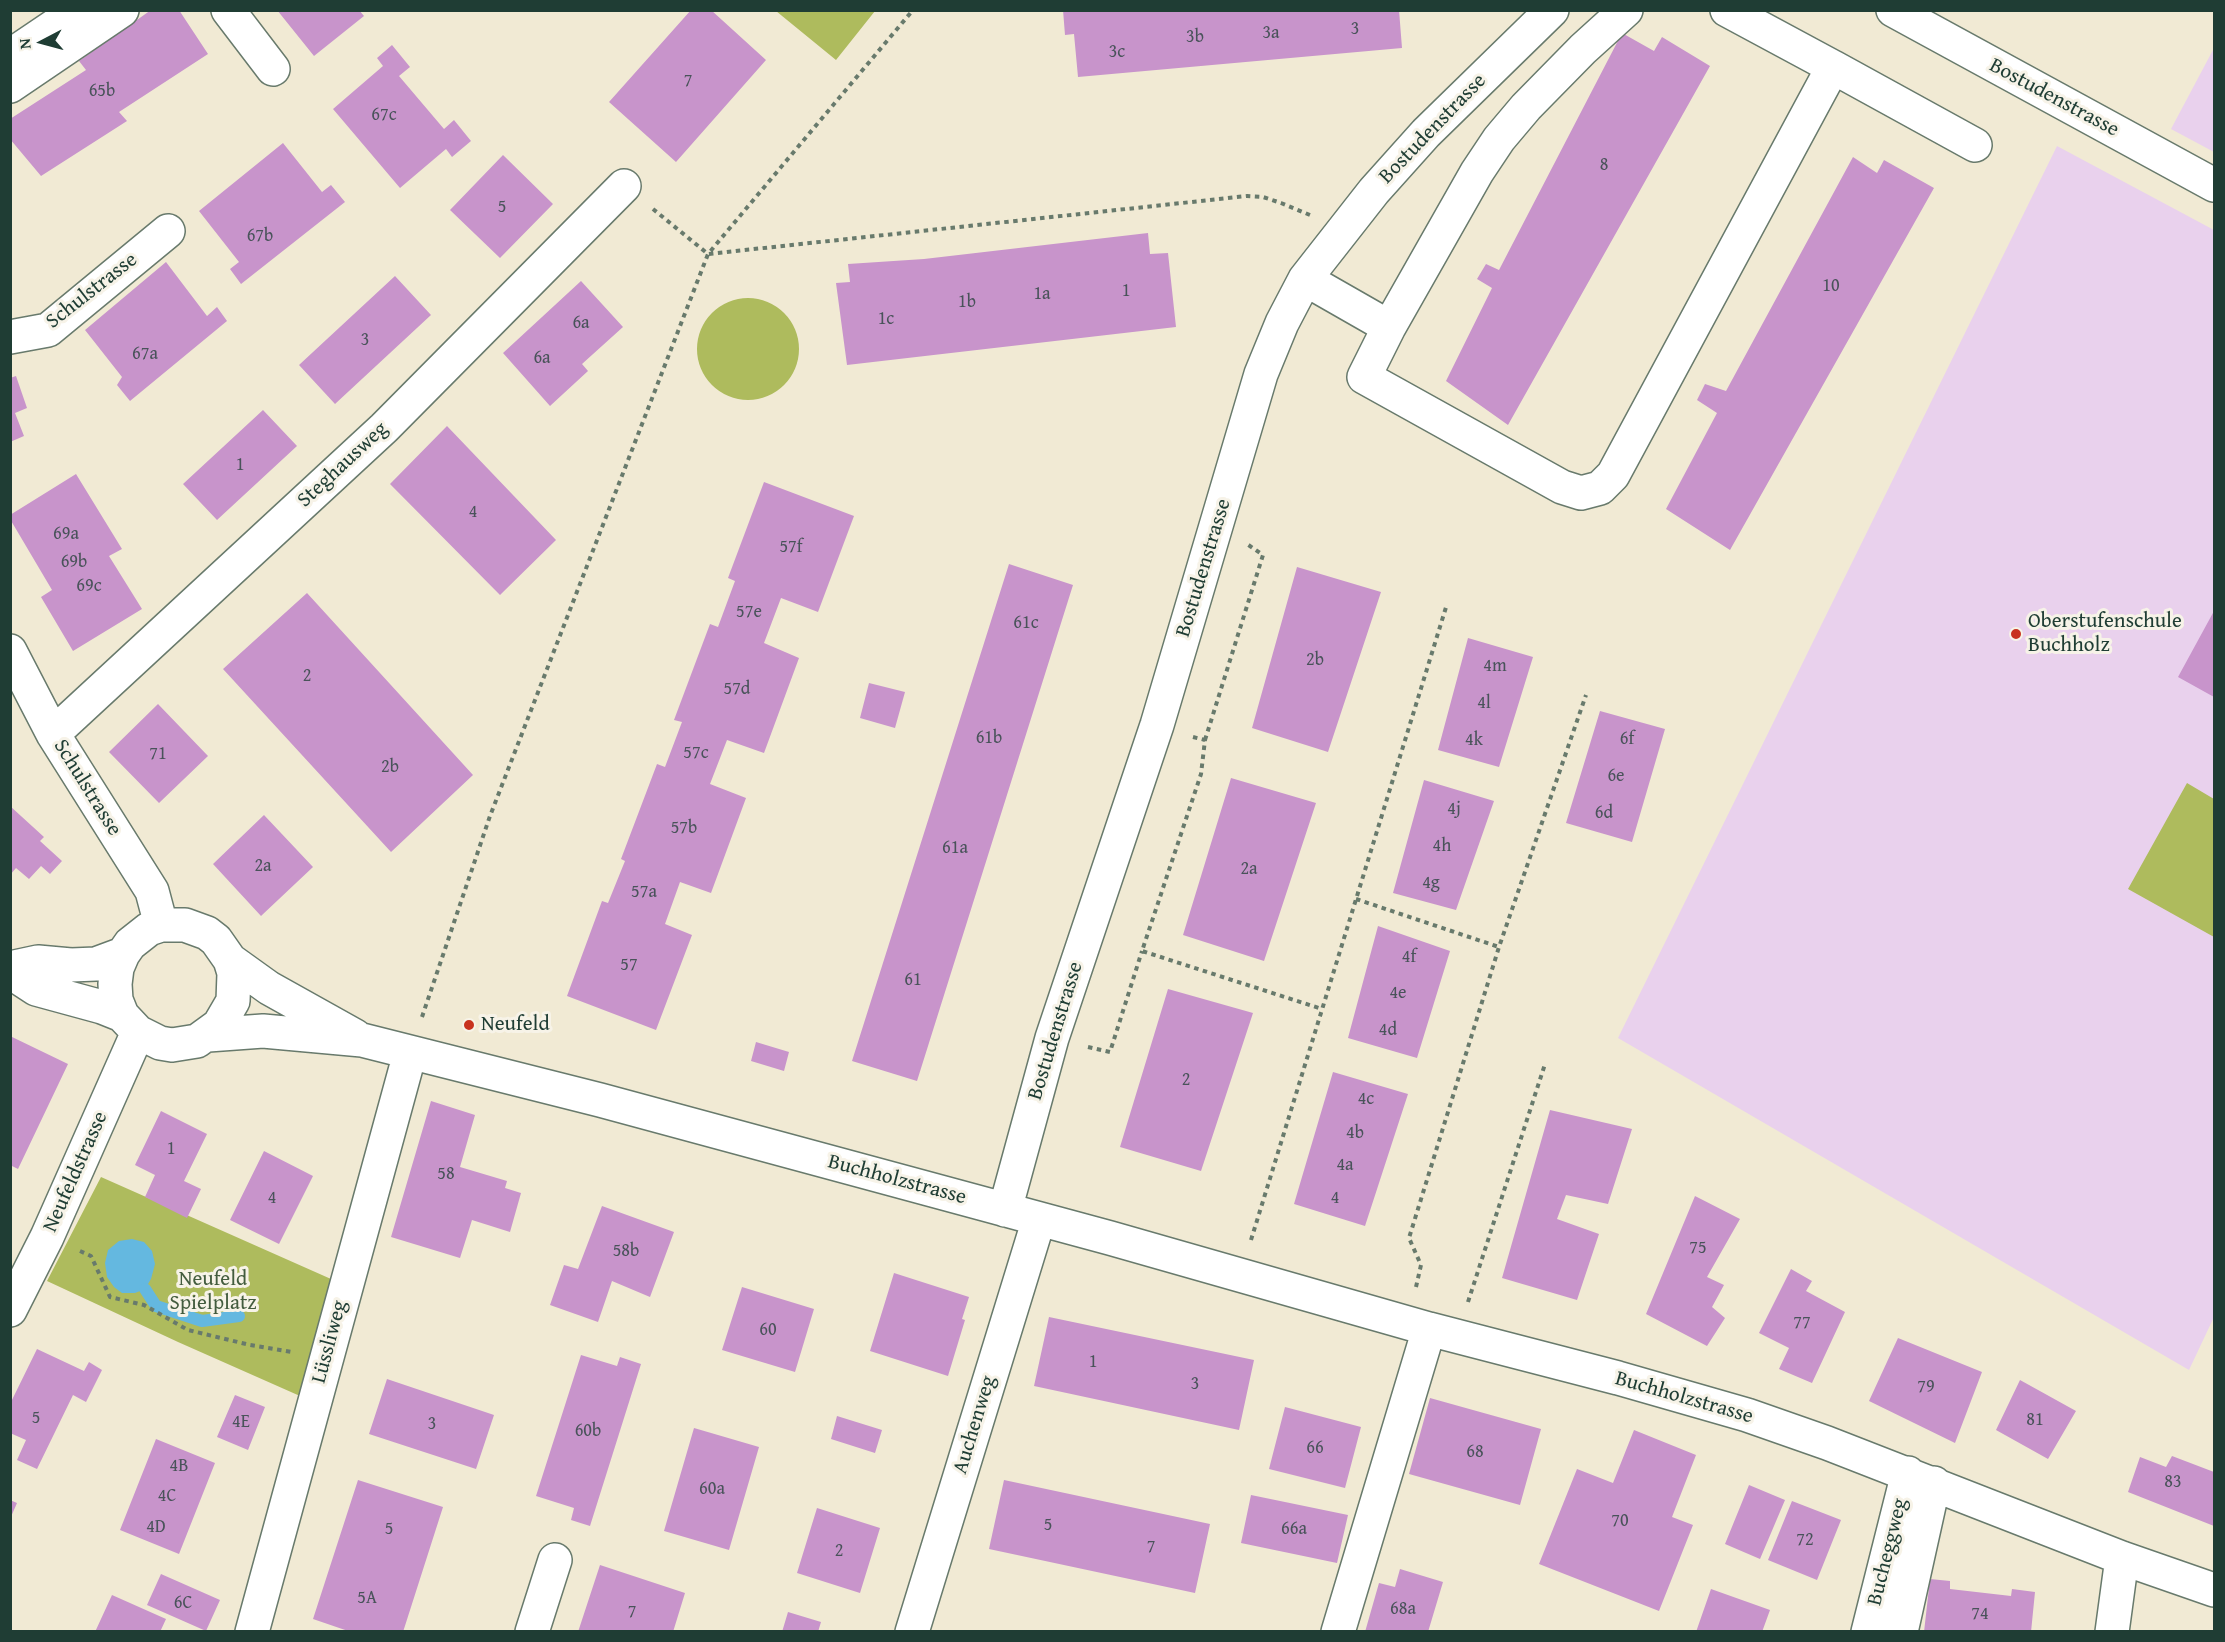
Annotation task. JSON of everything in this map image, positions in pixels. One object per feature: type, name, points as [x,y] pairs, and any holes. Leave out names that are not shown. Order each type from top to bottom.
[{"type":"street","points":[[10,56],[78,10]]},
{"type":"street","points":[[10,87],[122,10]]},
{"type":"street","points":[[228,10],[273,69]]},
{"type":"street","points":[[1626,10],[1583,49],[1526,107],[1476,172],[1389,327],[1364,377],[1562,487],[1581,493],[1600,488],[1613,474],[1833,67]]},
{"type":"street","points":[[1726,10],[1975,145]]},
{"type":"street","name":"Bostudenstrasse","points":[[1893,10],[2214,185]]},
{"type":"street","name":"Bostudenstrasse","points":[[1005,1210],[1052,1038],[1157,725],[1261,374],[1282,323],[1305,279],[1374,191],[1535,16]]},
{"type":"street","name":"Steghausweg","points":[[53,734],[384,428],[624,186]]},
{"type":"street","name":"Schulstrasse","points":[[10,337],[48,330],[168,231]]},
{"type":"street","points":[[1305,279],[1389,327]]},
{"type":"street","name":"Schulstrasse","points":[[10,651],[53,734],[152,891],[160,926]]},
{"type":"street","points":[[10,970],[36,989],[102,1007],[160,1043],[172,1045],[191,1042],[208,1035],[219,1025],[233,1001],[234,973],[230,960],[216,940],[207,933],[184,925],[160,926],[139,936],[123,954],[117,968],[115,984],[116,1000],[130,1024]]},
{"type":"street","points":[[10,970],[38,962],[71,965],[96,964],[123,954]]},
{"type":"street","name":"Buchholzstrasse","points":[[230,960],[269,988],[362,1040]]},
{"type":"street","name":"Neufeldstrasse","points":[[10,1310],[47,1237],[130,1024]]},
{"type":"street","name":"Buchholzstrasse","points":[[208,1035],[264,1031],[362,1040],[600,1100],[1039,1219],[1432,1330],[1618,1378],[1747,1415],[1921,1478],[2122,1558],[2214,1590]]},
{"type":"street","name":"Lüssliweg","points":[[252,1632],[410,1053]]},
{"type":"street","name":"Auchenweg","points":[[912,1632],[1039,1219]]},
{"type":"street","points":[[1338,1632],[1432,1330]]},
{"type":"street","points":[[1901,1632],[1921,1478]]},
{"type":"street","name":"Bucheggweg","points":[[1868,1632],[1921,1478]]},
{"type":"street","points":[[2112,1632],[2122,1558]]},
{"type":"street","points":[[532,1632],[555,1560]]},
{"type":"path","points":[[410,1053],[490,816],[708,254],[913,10]]},
{"type":"path","points":[[624,186],[708,254],[1246,196],[1263,197],[1281,203],[1342,230]]},
{"type":"path","points":[[1052,1038],[1110,1052],[1201,774],[1205,740],[1263,555],[1251,545],[1214,537]]},
{"type":"path","points":[[1241,1275],[1447,604]]},
{"type":"path","points":[[1432,1330],[1421,1265],[1409,1238],[1499,947],[1586,694]]},
{"type":"path","points":[[1157,725],[1205,740]]},
{"type":"path","points":[[1356,899],[1499,947]]},
{"type":"path","points":[[1142,951],[1322,1009]]},
{"type":"path","points":[[1432,1330],[1545,1064]]},
{"type":"path","points":[[47,1237],[91,1256],[110,1297],[144,1305],[188,1330],[250,1345],[326,1357]]},
{"type":"shaded area","points":[[2214,48],[2214,152],[2171,129]]},
{"type":"shaded area","name":"Oberstufenschule Buchholz","points":[[2057,146],[2214,230],[2214,1317],[2189,1370],[1618,1038]]},
{"type":"green space","points":[[776,11],[875,11],[836,60]]},
{"type":"green space","points":[[748,298],[768,302],[784,313],[795,329],[799,349],[795,369],[784,385],[768,396],[748,400],[728,396],[712,385],[701,369],[697,349],[701,329],[712,313],[728,302]]},
{"type":"green space","points":[[2187,783],[2214,799],[2214,937],[2128,889]]},
{"type":"green space","name":"Neufeld Spielplatz","points":[[101,1177],[331,1279],[300,1396],[47,1281]]},
{"type":"water","points":[[132,1239],[144,1242],[152,1251],[155,1264],[151,1279],[145,1289],[135,1293],[122,1293],[107,1277],[105,1263],[108,1250],[119,1241]]},
{"type":"building","points":[[151,10],[179,10],[208,54],[119,112],[127,121],[41,176],[10,139],[10,119],[86,70],[79,61]]},
{"type":"building","points":[[277,10],[359,10],[364,16],[314,56]]},
{"type":"building","points":[[691,10],[711,10],[766,60],[676,162],[609,102]]},
{"type":"building","points":[[1063,10],[1399,10],[1402,48],[1078,77],[1074,34],[1065,35]]},
{"type":"building","points":[[1622,33],[1654,51],[1662,37],[1710,66],[1508,425],[1446,381],[1492,288],[1477,279],[1486,264],[1499,270]]},
{"type":"building","points":[[392,45],[410,67],[399,76],[444,129],[454,120],[471,141],[452,157],[446,149],[400,188],[333,109],[383,66],[377,58]]},
{"type":"building","points":[[283,143],[322,192],[331,185],[345,202],[241,284],[230,269],[239,262],[199,211]]},
{"type":"building","points":[[503,155],[553,204],[500,258],[450,210]]},
{"type":"building","points":[[1853,157],[1877,173],[1884,160],[1934,188],[1730,550],[1666,509],[1717,413],[1697,400],[1705,384],[1726,391]]},
{"type":"building","points":[[1148,233],[1150,254],[1168,253],[1176,327],[847,365],[836,283],[850,282],[848,264],[924,259]]},
{"type":"building","points":[[166,262],[207,316],[217,307],[227,321],[130,401],[117,385],[122,377],[85,330]]},
{"type":"building","points":[[395,276],[431,315],[335,404],[299,365]]},
{"type":"building","points":[[581,281],[623,327],[582,364],[588,371],[550,406],[503,353]]},
{"type":"building","points":[[16,376],[27,408],[15,413],[24,436],[10,442],[10,378]]},
{"type":"building","points":[[263,410],[297,446],[217,520],[183,484]]},
{"type":"building","points":[[447,426],[556,540],[500,595],[390,484]]},
{"type":"building","points":[[76,474],[122,549],[109,556],[142,609],[73,651],[41,597],[52,590],[10,519],[10,515]]},
{"type":"building","points":[[764,482],[854,516],[818,612],[781,598],[764,643],[799,658],[764,753],[727,740],[710,784],[746,798],[711,893],[680,882],[665,924],[692,935],[656,1030],[567,996],[602,901],[608,903],[625,861],[621,859],[657,764],[665,767],[682,722],[674,720],[710,624],[718,627],[735,581],[728,578]]},
{"type":"building","points":[[1009,564],[1073,585],[917,1081],[852,1061]]},
{"type":"building","points":[[1297,567],[1381,592],[1328,752],[1252,728]]},
{"type":"building","points":[[307,593],[473,775],[391,852],[223,669]]},
{"type":"building","points":[[2214,611],[2214,697],[2178,677]]},
{"type":"building","points":[[1468,638],[1533,657],[1499,767],[1438,750]]},
{"type":"building","points":[[869,683],[905,692],[895,728],[860,718]]},
{"type":"building","points":[[158,704],[208,756],[159,803],[109,752]]},
{"type":"building","points":[[1600,711],[1665,729],[1632,842],[1566,823]]},
{"type":"building","points":[[1231,778],[1316,803],[1264,961],[1183,935]]},
{"type":"building","points":[[1424,780],[1494,801],[1456,910],[1393,893]]},
{"type":"building","points":[[10,806],[44,837],[40,841],[62,861],[50,874],[41,866],[29,879],[16,868],[10,875]]},
{"type":"building","points":[[264,815],[313,867],[261,916],[213,864]]},
{"type":"building","points":[[1378,926],[1450,951],[1417,1058],[1348,1038]]},
{"type":"building","points":[[1168,989],[1253,1013],[1201,1171],[1120,1147]]},
{"type":"building","points":[[10,1036],[68,1064],[18,1169],[10,1165]]},
{"type":"building","points":[[756,1042],[789,1052],[784,1071],[751,1061]]},
{"type":"building","points":[[1333,1072],[1408,1094],[1365,1226],[1294,1204]]},
{"type":"building","points":[[431,1101],[475,1115],[460,1167],[507,1181],[505,1188],[521,1193],[510,1232],[472,1220],[460,1258],[391,1237]]},
{"type":"building","points":[[1550,1110],[1632,1129],[1608,1204],[1566,1195],[1557,1219],[1599,1234],[1577,1300],[1502,1278]]},
{"type":"building","points":[[161,1111],[207,1134],[184,1181],[201,1189],[187,1218],[145,1197],[155,1175],[135,1165]]},
{"type":"building","points":[[264,1151],[313,1176],[279,1244],[230,1220]]},
{"type":"building","points":[[1695,1196],[1740,1219],[1707,1277],[1724,1285],[1712,1307],[1725,1318],[1707,1346],[1646,1314]]},
{"type":"building","points":[[602,1206],[674,1232],[650,1297],[612,1281],[598,1322],[550,1305],[564,1265],[578,1269]]},
{"type":"building","points":[[1791,1269],[1812,1281],[1806,1291],[1845,1312],[1812,1383],[1779,1369],[1789,1348],[1759,1333]]},
{"type":"building","points":[[894,1273],[969,1297],[962,1319],[965,1320],[948,1376],[870,1351]]},
{"type":"building","points":[[742,1287],[814,1309],[795,1372],[722,1350]]},
{"type":"building","points":[[1049,1317],[1254,1360],[1239,1430],[1034,1386]]},
{"type":"building","points":[[1898,1338],[1982,1372],[1955,1443],[1869,1401]]},
{"type":"building","points":[[37,1349],[84,1371],[89,1362],[102,1370],[86,1402],[73,1395],[37,1469],[17,1460],[26,1440],[10,1433],[10,1404]]},
{"type":"building","points":[[581,1355],[617,1366],[620,1357],[641,1364],[590,1526],[571,1520],[574,1508],[536,1496]]},
{"type":"building","points":[[387,1379],[494,1415],[476,1469],[369,1434]]},
{"type":"building","points":[[2020,1380],[2076,1411],[2048,1459],[1996,1430]]},
{"type":"building","points":[[235,1395],[265,1407],[248,1450],[217,1437]]},
{"type":"building","points":[[1430,1398],[1541,1429],[1520,1505],[1409,1474]]},
{"type":"building","points":[[1285,1407],[1361,1427],[1345,1488],[1269,1469]]},
{"type":"building","points":[[837,1416],[882,1430],[875,1453],[831,1439]]},
{"type":"building","points":[[694,1428],[759,1447],[729,1550],[664,1531]]},
{"type":"building","points":[[1634,1430],[1696,1455],[1672,1517],[1693,1525],[1659,1611],[1539,1564],[1577,1469],[1613,1483]]},
{"type":"building","points":[[156,1439],[215,1463],[179,1554],[120,1530]]},
{"type":"building","points":[[2172,1456],[2214,1472],[2214,1526],[2128,1492],[2140,1457],[2166,1467]]},
{"type":"building","points":[[358,1480],[443,1507],[403,1632],[351,1632],[313,1619]]},
{"type":"building","points":[[1004,1480],[1210,1524],[1195,1593],[989,1549]]},
{"type":"building","points":[[1749,1485],[1785,1500],[1760,1559],[1725,1544]]},
{"type":"building","points":[[1251,1495],[1348,1515],[1337,1563],[1241,1543]]},
{"type":"building","points":[[10,1500],[17,1503],[10,1519]]},
{"type":"building","points":[[1792,1501],[1841,1520],[1817,1580],[1768,1560]]},
{"type":"building","points":[[817,1508],[880,1528],[860,1593],[797,1573]]},
{"type":"building","points":[[600,1565],[685,1593],[673,1632],[578,1632]]},
{"type":"building","points":[[1400,1569],[1443,1582],[1428,1632],[1365,1632],[1379,1583],[1395,1587]]},
{"type":"building","points":[[161,1574],[220,1600],[206,1631],[147,1605]]},
{"type":"building","points":[[1930,1579],[1950,1581],[1950,1589],[2011,1596],[2012,1589],[2035,1592],[2031,1632],[1924,1632]]},
{"type":"building","points":[[1711,1589],[1770,1610],[1762,1632],[1696,1632]]},
{"type":"building","points":[[112,1595],[166,1619],[160,1632],[95,1632]]},
{"type":"building","points":[[788,1612],[821,1622],[818,1632],[782,1632]]},
{"type":"waterway","points":[[145,1289],[156,1306],[202,1321],[239,1316]]},
{"type":"place","name":"Oberstufenschule Buchholz","points":[[2016,634]]},
{"type":"place","name":"Neufeld","points":[[469,1025]]}]
